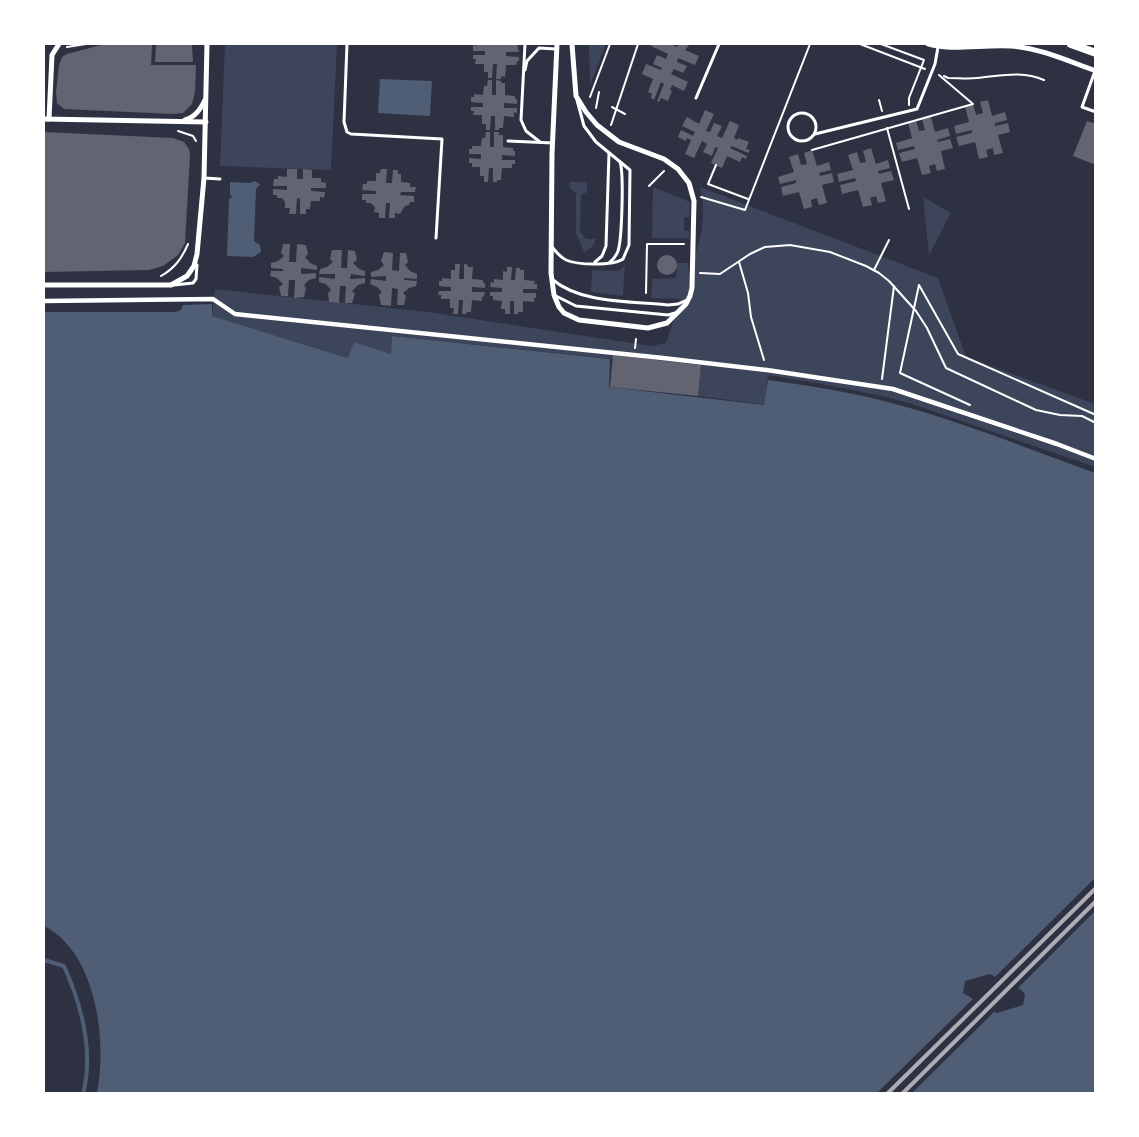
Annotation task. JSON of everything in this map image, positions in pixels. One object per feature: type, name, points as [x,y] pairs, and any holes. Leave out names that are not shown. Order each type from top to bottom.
[{"type":"main road","points":[[1071,44],[1095,53]]},
{"type":"street","points":[[59,44],[52,55],[46,119],[206,122]]},
{"type":"street","points":[[44,285],[171,285],[187,276],[194,266],[204,178],[207,44]]},
{"type":"street","points":[[557,46],[551,245],[554,295],[559,308],[564,313],[579,320],[637,327],[658,327],[667,323],[680,311],[690,296],[692,288],[694,201],[689,183],[678,169],[664,159],[612,138],[597,125],[576,96],[572,44]]},
{"type":"street","points":[[928,44],[938,47],[983,45],[1030,48],[1095,71]]},
{"type":"street","points":[[180,121],[190,118],[200,110],[207,97]]},
{"type":"street","points":[[44,301],[213,299],[236,314],[767,370],[893,389],[1095,459]]},
{"type":"lane","points":[[347,44],[344,122],[347,132],[442,139],[436,238]]},
{"type":"lane","points":[[525,44],[521,120],[526,131],[540,142]]},
{"type":"lane","points":[[696,98],[719,44]]},
{"type":"lane","points":[[523,78],[527,61],[539,48],[557,46]]},
{"type":"lane","points":[[815,134],[816,124],[812,116],[803,112],[790,119],[788,128],[795,140],[808,140],[815,134],[916,109],[935,64],[938,47]]},
{"type":"lane","points":[[1095,71],[1082,106],[1095,112]]},
{"type":"lane","points":[[551,245],[564,259],[572,262],[608,264],[623,259],[629,245],[631,175],[627,166],[596,142],[584,126],[576,96]]},
{"type":"lane","points":[[508,141],[553,143]]},
{"type":"lane","points":[[593,263],[602,256],[606,246],[609,152]]},
{"type":"lane","points":[[608,264],[615,258],[620,245],[622,174],[620,162],[616,158]]},
{"type":"lane","points":[[204,178],[220,178]]},
{"type":"lane","points":[[171,285],[193,283],[196,279],[197,254]]},
{"type":"lane","points":[[552,279],[565,289],[586,297],[669,304],[685,302],[690,296]]},
{"type":"lane","points":[[554,295],[576,306],[668,315],[680,311]]},
{"type":"path","points":[[65,47],[86,44]]},
{"type":"path","points":[[590,97],[610,44]]},
{"type":"path","points":[[611,125],[638,44]]},
{"type":"path","points":[[700,197],[745,210],[810,44]]},
{"type":"path","points":[[860,44],[948,78],[1024,74],[1044,80]]},
{"type":"path","points":[[881,44],[924,60],[909,98],[909,111]]},
{"type":"path","points":[[596,108],[599,92]]},
{"type":"path","points":[[879,100],[882,111]]},
{"type":"path","points":[[612,107],[625,114]]},
{"type":"path","points":[[885,122],[909,209]]},
{"type":"path","points":[[175,130],[193,136],[197,144]]},
{"type":"path","points":[[716,165],[708,184],[748,199]]},
{"type":"path","points":[[649,186],[665,168]]},
{"type":"path","points":[[158,278],[172,270],[183,256],[192,236]]},
{"type":"path","points":[[874,270],[889,240]]},
{"type":"path","points":[[646,294],[647,244],[693,244]]},
{"type":"path","points":[[698,273],[720,274],[765,247],[790,244],[830,252],[874,270],[894,286],[927,328],[946,368],[1036,410],[1060,415],[1082,416],[1095,423]]},
{"type":"path","points":[[739,262],[748,293],[751,317],[767,370]]},
{"type":"path","points":[[900,374],[919,285],[958,354],[1095,415]]},
{"type":"path","points":[[881,388],[894,286]]},
{"type":"shaded area","points":[[225,44],[337,44],[331,170],[220,166]]},
{"type":"shaded area","points":[[589,44],[606,44],[590,85]]},
{"type":"shaded area","points":[[380,79],[432,81],[430,116],[378,113]]},
{"type":"shaded area","points":[[254,181],[260,184],[256,189],[254,241],[260,245],[261,252],[253,257],[227,256],[229,199],[232,197],[230,182],[250,183]]},
{"type":"shaded area","points":[[570,182],[587,182],[587,192],[581,195],[580,232],[586,239],[596,239],[592,247],[584,252],[576,233],[576,193],[569,187]]},
{"type":"shaded area","points":[[653,187],[690,202],[689,217],[684,217],[684,231],[689,231],[689,238],[652,238]]},
{"type":"shaded area","points":[[700,187],[938,278],[966,357],[1095,404],[1095,467],[912,404],[805,381],[768,375],[765,405],[698,396],[701,365],[614,355],[613,359],[393,336],[391,354],[354,342],[349,358],[212,316],[215,289],[428,312],[651,346],[666,343],[681,299],[651,298],[652,279],[676,278],[677,263],[688,263],[689,274],[703,221]]},
{"type":"shaded area","points":[[923,197],[951,213],[929,255]]},
{"type":"shaded area","points":[[625,265],[623,296],[591,292],[592,270],[619,271]]},
{"type":"shaded area","points":[[212,304],[212,316],[348,358],[354,342],[391,354],[392,336],[610,359],[609,387],[764,405],[768,380],[832,390],[879,400],[946,419],[1095,473],[1095,1093],[97,1093],[100,1072],[99,1024],[87,977],[76,956],[62,939],[44,926],[44,312],[175,312],[181,310],[183,305]],"holes":[[[990,974],[1020,989],[1025,994],[1023,1005],[997,1013],[963,993],[965,981]]]},
{"type":"pier","points":[[1095,878],[1095,911],[1016,990],[993,979]]},
{"type":"pier","points":[[975,997],[997,1009],[912,1093],[877,1093]]},
{"type":"building","points":[[105,44],[152,44],[151,65],[196,65],[192,104],[183,113],[172,114],[64,109],[57,103],[56,92],[62,57]]},
{"type":"building","points":[[156,44],[192,44],[193,62],[155,62]]},
{"type":"building","points":[[476,44],[517,44],[519,52],[506,52],[506,56],[519,57],[519,61],[516,65],[506,65],[505,77],[501,76],[501,79],[496,79],[497,64],[493,64],[492,78],[488,78],[488,72],[484,72],[484,64],[475,64],[476,59],[473,59],[473,55],[485,55],[485,51],[473,51],[473,45],[476,46]]},
{"type":"building","points":[[653,44],[674,44],[677,47],[679,44],[690,44],[685,50],[699,56],[695,65],[678,58],[677,62],[687,66],[683,73],[674,69],[671,74],[688,82],[684,91],[672,85],[668,101],[661,98],[659,102],[657,101],[664,84],[661,82],[654,100],[651,98],[652,94],[648,92],[653,79],[642,74],[646,64],[661,70],[662,68],[653,64],[657,55],[666,59],[668,54],[651,46]]},
{"type":"building","points":[[488,80],[492,80],[492,95],[496,95],[496,80],[505,83],[505,95],[515,96],[517,99],[517,104],[504,103],[504,108],[517,108],[517,113],[514,112],[514,117],[504,116],[503,128],[499,130],[495,130],[495,116],[491,116],[490,130],[486,130],[486,124],[482,124],[482,115],[473,115],[474,111],[471,111],[471,107],[483,107],[483,103],[471,102],[471,97],[474,97],[474,94],[483,95],[484,86],[487,86]]},
{"type":"building","points":[[988,100],[992,116],[1005,112],[1007,120],[995,123],[995,126],[1008,123],[1010,132],[998,135],[1003,153],[994,155],[993,148],[986,150],[988,157],[979,159],[975,142],[959,146],[956,137],[972,133],[972,130],[956,134],[954,126],[969,122],[965,106],[973,104],[976,115],[983,113],[980,102]]},
{"type":"building","points":[[705,110],[714,114],[706,131],[710,132],[714,123],[722,126],[717,136],[722,138],[730,121],[739,125],[734,138],[749,142],[746,149],[750,150],[748,153],[732,146],[730,148],[747,156],[746,159],[742,157],[740,162],[727,156],[722,168],[711,163],[718,148],[715,147],[712,156],[703,152],[707,144],[702,141],[694,158],[685,154],[691,140],[687,138],[686,141],[678,137],[681,130],[693,136],[695,132],[682,126],[687,117],[699,124]]},
{"type":"building","points":[[931,117],[935,132],[948,128],[950,136],[937,140],[938,142],[950,139],[953,148],[941,151],[945,169],[937,171],[935,164],[929,166],[931,173],[922,175],[917,158],[902,162],[899,153],[915,149],[914,146],[898,150],[896,143],[912,138],[908,123],[916,120],[919,131],[925,130],[922,119]]},
{"type":"building","points":[[1087,121],[1096,124],[1096,165],[1073,156]]},
{"type":"building","points":[[44,132],[173,138],[184,142],[190,155],[185,243],[178,255],[163,266],[149,270],[44,272]]},
{"type":"building","points":[[486,132],[490,132],[490,147],[494,147],[494,132],[499,132],[499,135],[503,135],[503,147],[513,148],[515,151],[515,156],[502,155],[502,160],[515,160],[515,164],[512,164],[512,168],[502,168],[501,180],[497,182],[493,182],[493,168],[489,168],[488,182],[484,182],[484,176],[480,176],[480,167],[472,167],[472,163],[469,163],[469,158],[481,159],[481,154],[469,154],[469,149],[472,149],[472,146],[481,146]]},
{"type":"building","points":[[871,148],[876,164],[888,160],[890,168],[878,171],[879,174],[891,171],[894,180],[881,183],[886,201],[878,203],[876,196],[870,198],[872,205],[863,207],[858,190],[842,194],[840,185],[856,181],[855,178],[839,182],[837,174],[853,170],[848,155],[857,152],[860,163],[866,162],[863,151]]},
{"type":"building","points":[[812,150],[817,166],[829,162],[831,170],[819,173],[820,176],[832,173],[834,182],[822,185],[827,203],[819,205],[817,198],[811,200],[812,207],[804,209],[799,192],[783,196],[781,187],[796,183],[796,180],[780,184],[778,177],[794,172],[789,157],[798,154],[801,165],[807,164],[804,153]]},
{"type":"building","points":[[287,169],[297,169],[297,179],[303,179],[303,169],[312,170],[312,178],[321,178],[321,182],[326,183],[326,188],[311,188],[311,191],[325,192],[324,198],[320,197],[320,201],[311,201],[310,209],[306,209],[306,214],[300,214],[300,199],[297,198],[296,214],[289,214],[290,208],[285,208],[282,198],[273,195],[273,189],[287,190],[287,186],[273,186],[274,179],[278,179],[278,176],[287,177]]},
{"type":"building","points":[[381,169],[387,169],[386,183],[392,183],[393,170],[398,170],[398,174],[401,174],[401,182],[410,183],[410,187],[416,187],[415,192],[401,192],[400,195],[414,196],[414,202],[405,206],[400,214],[395,213],[395,218],[389,218],[390,203],[386,203],[385,218],[379,218],[379,213],[374,212],[375,207],[371,203],[366,203],[366,200],[362,200],[362,194],[376,194],[376,191],[362,190],[363,184],[367,184],[367,181],[376,181],[376,173],[380,173]]},
{"type":"building","points":[[283,244],[290,244],[289,262],[296,262],[297,244],[306,245],[308,254],[305,257],[317,266],[317,270],[301,268],[301,274],[316,273],[316,278],[304,285],[306,288],[304,297],[294,298],[295,280],[289,280],[288,296],[281,296],[279,287],[283,284],[277,278],[270,276],[271,271],[283,271],[283,269],[271,268],[271,263],[284,256],[281,253]]},
{"type":"building","points":[[332,250],[342,250],[341,268],[347,268],[348,250],[355,251],[357,260],[353,263],[365,271],[365,276],[351,274],[350,279],[365,278],[365,283],[358,285],[352,291],[355,294],[352,303],[345,303],[346,286],[340,286],[339,303],[329,302],[328,293],[331,290],[326,284],[319,282],[319,277],[335,279],[335,274],[319,274],[320,269],[333,262],[330,259]]},
{"type":"building","points":[[384,252],[393,253],[392,270],[399,271],[400,253],[406,253],[408,262],[405,265],[417,274],[417,279],[404,278],[404,280],[417,281],[416,286],[403,293],[406,296],[404,305],[397,305],[398,289],[392,288],[391,306],[381,305],[379,295],[382,292],[370,284],[371,279],[386,281],[386,276],[371,277],[371,272],[384,265],[381,261]]},
{"type":"building","points":[[667,255],[674,258],[677,265],[674,272],[667,275],[660,272],[657,265],[660,258]]},
{"type":"building","points":[[455,264],[460,264],[459,279],[464,279],[464,264],[473,267],[472,279],[483,280],[485,283],[485,288],[472,287],[472,292],[485,292],[482,301],[472,300],[471,312],[466,314],[462,314],[463,300],[459,300],[458,314],[453,314],[454,308],[450,308],[450,299],[441,299],[441,295],[438,295],[439,291],[451,291],[451,287],[439,286],[439,281],[442,281],[442,278],[451,279],[451,270],[455,270]]},
{"type":"building","points":[[507,267],[512,267],[511,280],[515,280],[516,268],[520,268],[524,270],[524,280],[535,281],[534,284],[537,284],[537,289],[523,289],[523,293],[536,293],[536,298],[534,302],[523,301],[523,312],[518,312],[518,314],[514,314],[514,301],[510,301],[510,314],[505,314],[505,309],[501,309],[502,301],[493,300],[493,296],[490,296],[490,292],[502,292],[502,288],[490,287],[491,282],[494,283],[494,279],[503,280],[503,271],[507,272]]},
{"type":"building","points":[[613,355],[701,365],[698,396],[610,387]]},
{"type":"waterway","points":[[44,960],[64,966],[76,996],[86,1045],[86,1078],[83,1094]]},
{"type":"railway","points":[[887,1094],[1096,888]]},
{"type":"railway","points":[[902,1094],[1096,901]]}]
